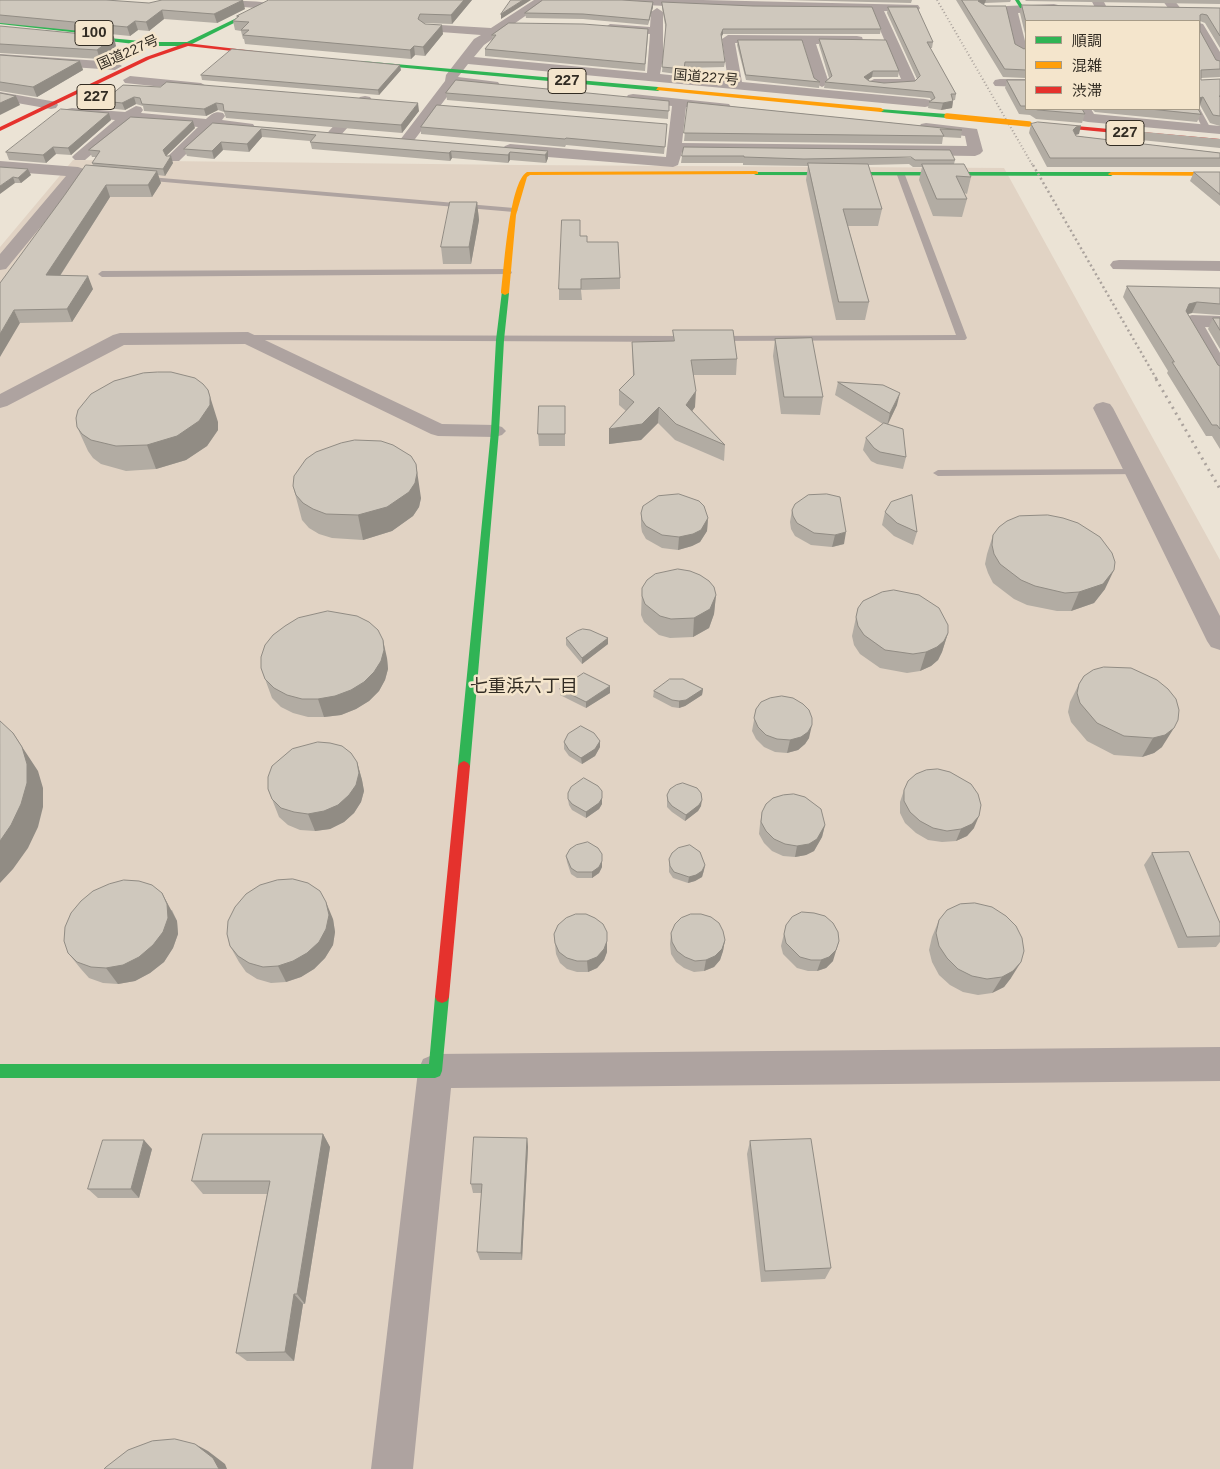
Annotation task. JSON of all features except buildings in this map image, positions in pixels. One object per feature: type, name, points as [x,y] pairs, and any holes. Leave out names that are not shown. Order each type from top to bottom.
[{"type":"main road","name":"100","points":[[0,28],[151,44],[188,44],[273,3]]},
{"type":"main road","name":"100","points":[[0,22],[188,44]]},
{"type":"main road","name":"国道227号","points":[[126,83],[172,59],[188,44]]},
{"type":"main road","name":"国道227号","points":[[59,110],[148,58],[188,44],[284,54]]},
{"type":"main road","name":"国道227号","points":[[351,61],[1220,142]]},
{"type":"main road","name":"国道227号","points":[[0,129],[86,102]]},
{"type":"main road","points":[[0,1071],[436,1072],[495,431],[500,340],[514,210],[524,176],[529,173],[1220,174]]},
{"type":"street","points":[[207,0],[273,3]]},
{"type":"street","points":[[407,140],[479,42],[542,0]]},
{"type":"street","points":[[623,0],[855,4],[876,7],[914,8]]},
{"type":"street","points":[[652,77],[657,30],[657,2]]},
{"type":"street","points":[[1084,8],[1099,4],[1115,9]]},
{"type":"street","points":[[1158,9],[1172,5],[1194,19]]},
{"type":"street","points":[[1022,51],[1017,38],[1013,6],[1067,8]]},
{"type":"street","points":[[760,87],[776,84],[910,83],[880,40],[876,7]]},
{"type":"street","points":[[1050,8],[1054,20]]},
{"type":"street","points":[[506,24],[524,24]]},
{"type":"street","points":[[600,26],[657,30]]},
{"type":"street","points":[[427,27],[494,32]]},
{"type":"street","points":[[1200,29],[1220,64]]},
{"type":"street","points":[[736,85],[728,39],[880,40]]},
{"type":"street","points":[[808,39],[822,84]]},
{"type":"street","points":[[0,58],[115,66]]},
{"type":"street","points":[[458,70],[652,77],[925,103]]},
{"type":"street","points":[[458,70],[679,103],[972,132],[975,151],[674,147]]},
{"type":"street","points":[[126,83],[217,88]]},
{"type":"street","points":[[1000,83],[1025,83]]},
{"type":"street","points":[[0,265],[82,167],[127,117],[169,84]]},
{"type":"street","points":[[0,96],[59,110],[267,128]]},
{"type":"street","points":[[334,134],[370,100],[345,98]]},
{"type":"street","points":[[413,103],[454,108]]},
{"type":"street","points":[[496,147],[673,162],[674,147],[671,126],[679,103]]},
{"type":"street","points":[[174,158],[231,104]]},
{"type":"street","points":[[1084,110],[1088,118],[1214,129]]},
{"type":"street","points":[[1166,110],[1173,125]]},
{"type":"street","points":[[315,132],[352,136]]},
{"type":"street","points":[[825,132],[829,148]]},
{"type":"street","points":[[389,138],[427,142]]},
{"type":"street","points":[[1079,140],[1220,154]]},
{"type":"street","points":[[0,166],[82,167]]},
{"type":"street","points":[[1119,265],[1220,266]]},
{"type":"street","points":[[1220,322],[1192,322],[1220,370]]},
{"type":"street","points":[[0,402],[120,339],[248,338],[438,430],[495,431]]},
{"type":"street","points":[[1103,408],[1220,641]]},
{"type":"street","points":[[392,1469],[436,1072],[1220,1064]]},
{"type":"lane","points":[[1198,110],[1214,129]]},
{"type":"lane","points":[[248,338],[500,340],[962,338],[902,175]]},
{"type":"lane","points":[[128,176],[514,210]]},
{"type":"lane","points":[[102,274],[508,272]]},
{"type":"lane","points":[[938,473],[1135,472]]},
{"type":"shaded area","points":[[73,160],[1004,168],[1220,560],[1220,1469],[0,1469],[0,247]]},
{"type":"railway","points":[[937,0],[1033,166]]},
{"type":"railway","points":[[1033,165],[1157,380]]},
{"type":"railway","points":[[1156,379],[1220,489]]},
{"type":"traffic: fast","points":[[78,37],[151,44],[188,44],[278,0]]},
{"type":"traffic: fast","points":[[1017,0],[1022,7]]},
{"type":"traffic: fast","points":[[0,22],[98,33]]},
{"type":"traffic: fast","points":[[363,62],[658,89]]},
{"type":"traffic: fast","points":[[881,110],[947,116]]},
{"type":"traffic: fast","points":[[756,173],[1111,174]]},
{"type":"traffic: fast","points":[[464,766],[495,431],[500,340],[505,293]]},
{"type":"traffic: fast","points":[[0,1071],[435,1071],[442,997]]},
{"type":"traffic: slow","points":[[658,89],[881,110]]},
{"type":"traffic: slow","points":[[947,116],[1029,124]]},
{"type":"traffic: slow","points":[[505,293],[513,215],[524,176],[529,173],[756,173]]},
{"type":"traffic: slow","points":[[1111,174],[1220,174]]},
{"type":"traffic: jam","points":[[0,129],[148,58],[188,44],[268,53]]},
{"type":"traffic: jam","points":[[1043,125],[1220,141]]},
{"type":"traffic: jam","points":[[442,997],[464,766]]},
{"type":"district","name":"七重浜六丁目","points":[[524,687]]}]
